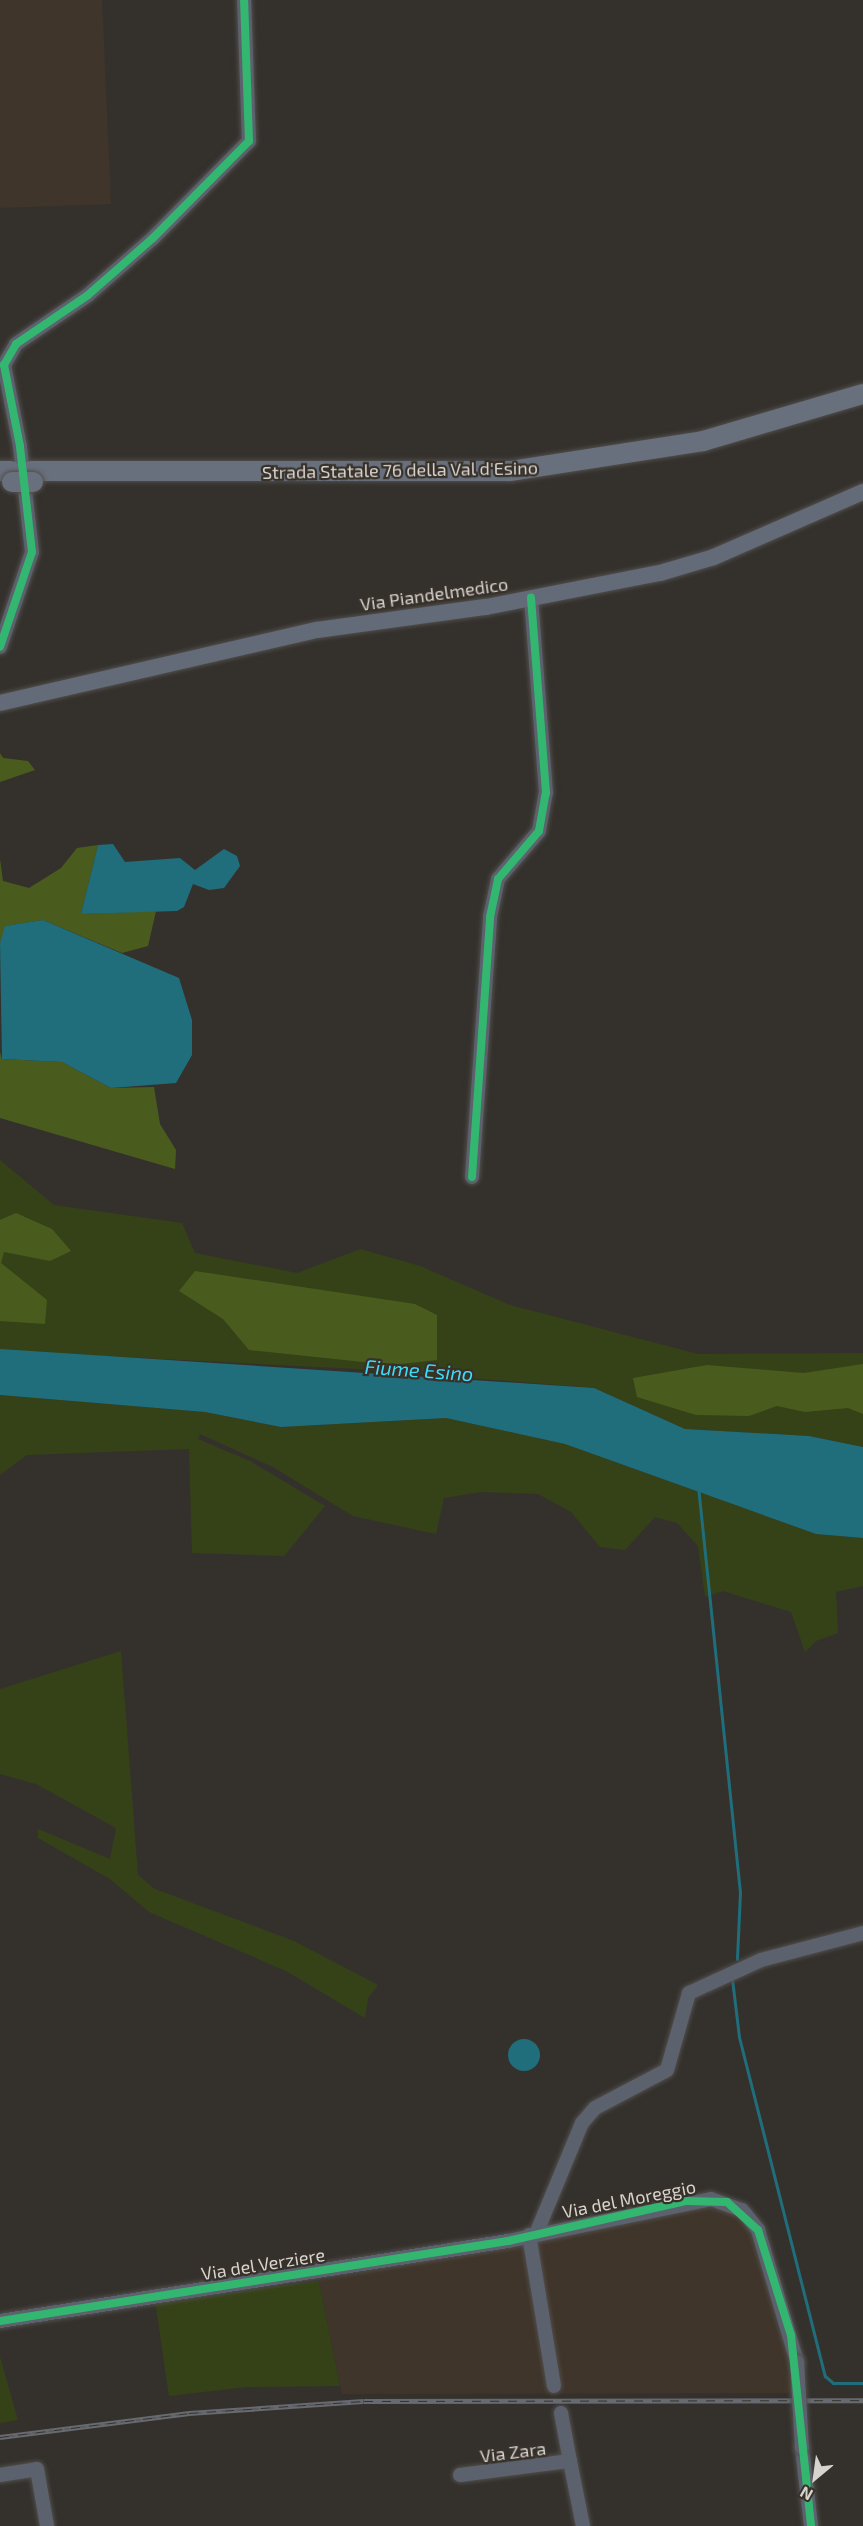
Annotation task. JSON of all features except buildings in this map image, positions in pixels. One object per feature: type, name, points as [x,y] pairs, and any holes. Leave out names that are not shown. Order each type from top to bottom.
[{"type":"highway","name":"Strada Statale 76 della Val d'Esino","points":[[32,477],[510,471],[703,441],[863,394]]},
{"type":"highway","name":"Strada Statale 76 della Val d'Esino","points":[[6,476],[511,482],[706,452],[863,407]]},
{"type":"main road","name":"Via Piandelmedico","points":[[0,703],[317,630],[531,598],[714,557],[863,492]]},
{"type":"street","points":[[0,647],[32,552],[20,446],[4,365],[16,344],[88,295],[153,238],[249,141],[244,0]]},
{"type":"street","points":[[472,1177],[490,917],[498,879],[539,831],[546,793],[531,598]]},
{"type":"street","name":"Via del Moreggio","points":[[533,2234],[582,2123],[595,2108],[667,2070],[689,1994],[761,1960],[863,1933]]},
{"type":"street","name":"Via del Moreggio","points":[[533,2234],[686,2201],[727,2202],[758,2230],[797,2362],[806,2522]]},
{"type":"street","points":[[533,2234],[554,2386]]},
{"type":"street","name":"Via del Verziere","points":[[0,2321],[533,2234]]},
{"type":"street","name":"Via Zara","points":[[561,2413],[583,2526]]},
{"type":"street","name":"Via Zara","points":[[460,2475],[570,2462]]},
{"type":"street","points":[[0,2475],[37,2469],[47,2526]]},
{"type":"shaded area","points":[[0,0],[102,0],[111,204],[0,208]]},
{"type":"shaded area","points":[[697,2204],[738,2213],[751,2231],[789,2353],[792,2393],[342,2394],[319,2281]]},
{"type":"green space","points":[[0,753],[3,758],[28,761],[35,770],[0,782]]},
{"type":"green space","points":[[98,845],[81,914],[156,911],[148,946],[122,953],[43,920],[6,926],[0,943],[0,859],[3,881],[29,888],[61,868],[77,848]]},
{"type":"green space","points":[[0,1052],[2,1059],[62,1062],[111,1088],[154,1087],[160,1124],[176,1150],[175,1169],[0,1118]]},
{"type":"green space","points":[[0,1160],[54,1205],[182,1223],[195,1253],[297,1273],[360,1249],[420,1266],[510,1305],[698,1354],[863,1353],[863,1447],[809,1436],[685,1429],[594,1388],[358,1369],[4,1351],[0,1349]]},
{"type":"green space","points":[[16,1213],[52,1229],[71,1251],[50,1261],[4,1252],[1,1263],[47,1300],[45,1324],[0,1321],[0,1220]]},
{"type":"green space","points":[[195,1271],[415,1304],[437,1315],[437,1360],[392,1365],[249,1350],[223,1319],[179,1291]]},
{"type":"green space","points":[[863,1364],[863,1414],[848,1408],[805,1412],[777,1406],[749,1416],[696,1415],[637,1397],[633,1378],[707,1365],[804,1373]]},
{"type":"green space","points":[[0,1395],[205,1412],[281,1427],[446,1418],[565,1444],[816,1534],[863,1538],[863,1586],[836,1592],[838,1633],[816,1641],[805,1652],[791,1612],[723,1591],[705,1597],[698,1546],[677,1523],[655,1517],[625,1550],[600,1547],[571,1512],[538,1494],[481,1492],[444,1498],[436,1534],[353,1516],[273,1467],[200,1434],[198,1439],[250,1461],[325,1506],[284,1556],[192,1553],[189,1449],[27,1455],[0,1475]]},
{"type":"green space","points":[[121,1651],[138,1875],[155,1889],[294,1941],[378,1985],[368,1998],[365,2018],[286,1971],[149,1912],[110,1879],[38,1838],[38,1829],[110,1859],[116,1828],[36,1784],[0,1774],[0,1689]]},
{"type":"green space","points":[[319,2281],[340,2386],[246,2387],[169,2396],[155,2301]]},
{"type":"green space","points":[[0,2357],[18,2420],[0,2423]]},
{"type":"water","points":[[113,844],[125,862],[180,858],[195,870],[224,849],[237,856],[240,866],[224,888],[209,890],[193,884],[184,907],[177,911],[81,914],[98,845]]},
{"type":"water","points":[[43,920],[179,978],[192,1020],[192,1055],[176,1083],[111,1088],[62,1062],[2,1059],[0,943],[5,926]]},
{"type":"water","points":[[0,1349],[594,1388],[685,1429],[809,1436],[863,1447],[863,1538],[816,1534],[565,1444],[446,1418],[281,1427],[205,1412],[0,1395]]},
{"type":"water","points":[[524,2039],[535,2044],[540,2055],[535,2066],[524,2071],[513,2066],[508,2055],[513,2044]]},
{"type":"waterway","points":[[698,1486],[740,1892],[737,1959]]},
{"type":"waterway","points":[[732,1979],[739,2037],[825,2376],[833,2383],[863,2383]]},
{"type":"railway","points":[[0,2437],[189,2413],[364,2401],[863,2400]]},
{"type":"cycle path","points":[[0,647],[32,552],[20,446],[4,365],[16,344],[88,295],[153,238],[249,141],[244,0]]},
{"type":"cycle path","points":[[472,1177],[490,917],[498,879],[539,831],[546,793],[531,598]]},
{"type":"cycle path","points":[[0,2321],[508,2241],[686,2201],[727,2202],[758,2230],[791,2335],[811,2526]]},
{"type":"water label","name":"Fiume Esino","points":[[419,1370]]}]
